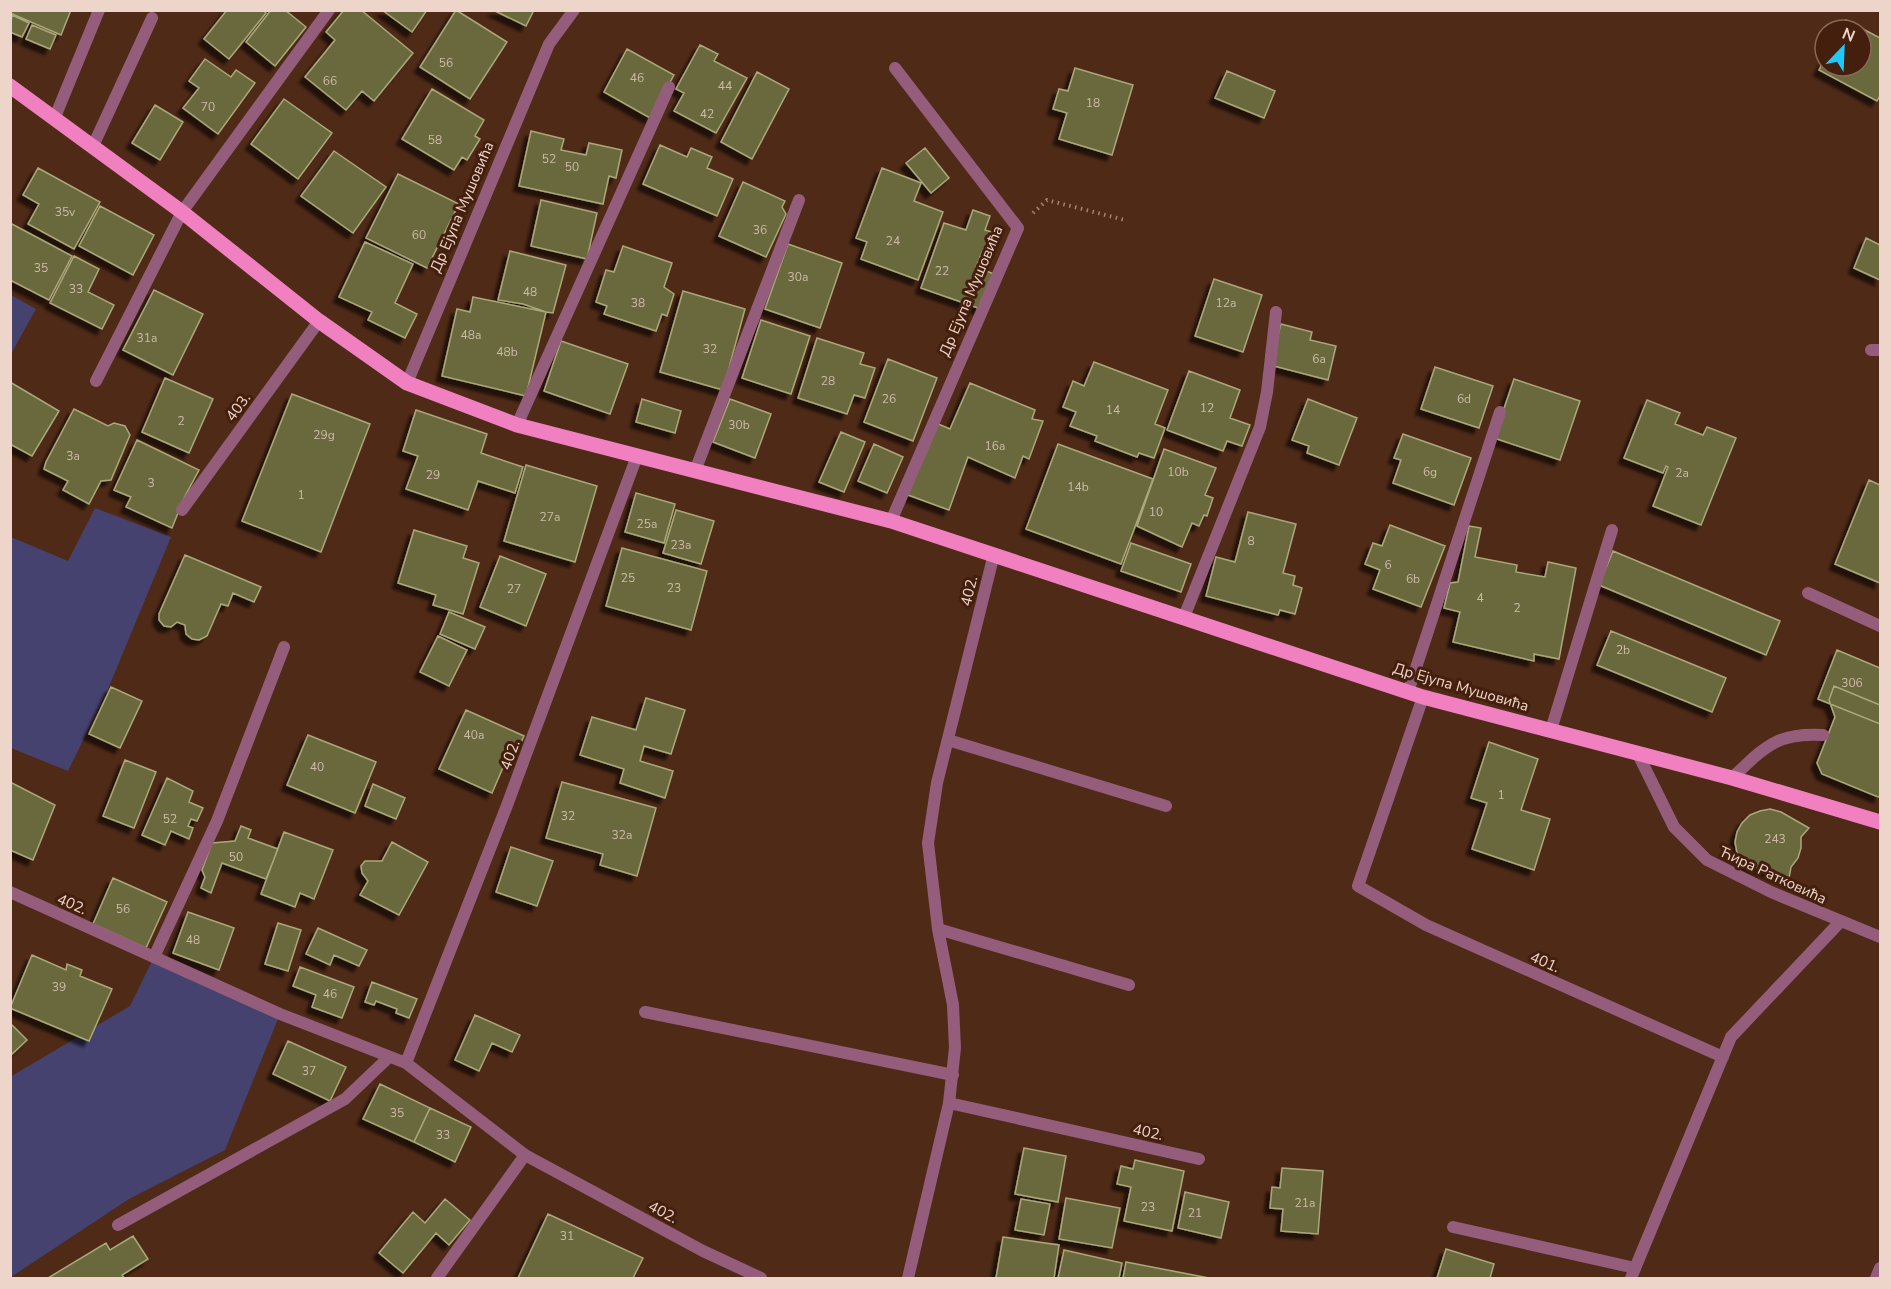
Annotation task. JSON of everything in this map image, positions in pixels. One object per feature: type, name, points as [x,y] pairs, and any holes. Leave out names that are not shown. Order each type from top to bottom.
[{"type":"main road","name":"Др Ејупа Мушовића","points":[[10,86],[182,213],[319,321],[407,383],[517,425],[891,521],[1415,694],[1732,778],[1881,822]]},
{"type":"street","points":[[55,117],[99,10]]},
{"type":"street","points":[[96,381],[182,213],[329,10]]},
{"type":"street","name":"Др Ејупа Мушовића","points":[[407,383],[549,44],[574,10]]},
{"type":"street","points":[[93,146],[152,18]]},
{"type":"street","name":"Др Ејупа Мушовића","points":[[891,521],[1018,228],[895,68]]},
{"type":"street","points":[[517,425],[669,87]]},
{"type":"street","points":[[695,471],[799,200]]},
{"type":"street","points":[[1184,617],[1260,427],[1268,392],[1276,312]]},
{"type":"street","name":"403.","points":[[182,510],[319,321]]},
{"type":"street","points":[[1415,694],[1500,412]]},
{"type":"street","name":"402.","points":[[406,1063],[506,808],[637,456]]},
{"type":"street","points":[[1551,730],[1612,530]]},
{"type":"street","name":"402.","points":[[908,1278],[949,1103],[955,1048],[953,1005],[938,929],[928,843],[937,783],[994,554]]},
{"type":"street","points":[[1808,593],[1881,626]]},
{"type":"street","points":[[154,957],[217,821],[284,647]]},
{"type":"street","name":"401.","points":[[1415,694],[1358,886],[1426,926],[1723,1057]]},
{"type":"street","points":[[1732,778],[1758,754],[1784,737],[1801,734],[1823,735]]},
{"type":"street","points":[[948,740],[1166,806]]},
{"type":"street","name":"Ћира Ратковића","points":[[1637,752],[1674,827],[1707,860],[1771,892],[1881,937]]},
{"type":"street","name":"402.","points":[[10,892],[280,1014],[406,1063],[525,1155],[703,1251],[761,1278]]},
{"type":"street","points":[[1453,1227],[1633,1273],[1731,1037],[1840,922]]},
{"type":"street","points":[[938,929],[1129,985]]},
{"type":"street","points":[[645,1012],[953,1075]]},
{"type":"street","points":[[118,1226],[345,1099],[389,1057]]},
{"type":"street","name":"402.","points":[[949,1103],[1199,1159]]},
{"type":"street","points":[[438,1278],[525,1155]]},
{"type":"street","points":[[1876,1278],[1881,1268]]},
{"type":"path","points":[[1018,228],[1047,200],[1125,220]]},
{"type":"shaded area","points":[[11,295],[36,309],[11,354]]},
{"type":"shaded area","points":[[95,508],[171,537],[108,689],[68,771],[11,748],[11,537],[68,561]]},
{"type":"shaded area","points":[[154,957],[280,1014],[225,1150],[129,1199],[11,1277],[10,1077],[130,1006]]},
{"type":"building","points":[[11,10],[71,10],[61,35],[10,13]]},
{"type":"building","points":[[227,10],[263,10],[266,13],[229,59],[204,39]]},
{"type":"building","points":[[271,10],[285,10],[306,27],[275,66],[246,42]]},
{"type":"building","points":[[344,10],[361,10],[413,53],[374,101],[362,91],[346,110],[305,77],[335,40],[326,32]]},
{"type":"building","points":[[382,10],[427,10],[412,32]]},
{"type":"building","points":[[456,10],[507,42],[470,99],[420,67]]},
{"type":"building","points":[[493,10],[534,10],[526,26]]},
{"type":"building","points":[[12,15],[29,23],[22,37],[10,32]]},
{"type":"building","points":[[32,25],[56,35],[50,49],[26,39]]},
{"type":"building","points":[[1873,34],[1880,38],[1880,96],[1877,101],[1834,78],[1873,78]]},
{"type":"building","points":[[700,45],[718,54],[714,61],[747,78],[716,133],[674,111],[684,93],[676,89]]},
{"type":"building","points":[[627,49],[674,75],[650,118],[604,92]]},
{"type":"building","points":[[205,59],[231,77],[236,70],[255,83],[218,134],[183,108],[199,88],[189,81]]},
{"type":"building","points":[[1075,68],[1133,85],[1112,155],[1059,139],[1067,113],[1053,109],[1059,89],[1068,91]]},
{"type":"building","points":[[1227,71],[1275,91],[1264,118],[1215,98]]},
{"type":"building","points":[[757,72],[789,89],[752,159],[721,142]]},
{"type":"building","points":[[432,89],[484,120],[475,136],[480,139],[467,160],[462,157],[454,170],[402,139]]},
{"type":"building","points":[[284,99],[332,133],[298,179],[251,144]]},
{"type":"building","points":[[155,105],[183,122],[160,160],[132,143]]},
{"type":"building","points":[[531,131],[564,139],[561,150],[586,155],[589,143],[622,150],[616,178],[609,176],[603,204],[519,186]]},
{"type":"building","points":[[660,145],[687,157],[691,148],[712,157],[707,168],[733,179],[717,216],[643,184]]},
{"type":"building","points":[[925,148],[949,178],[931,193],[906,163]]},
{"type":"building","points":[[334,151],[386,187],[353,233],[301,196]]},
{"type":"building","points":[[38,168],[100,202],[74,249],[28,224],[39,204],[23,195]]},
{"type":"building","points":[[882,168],[921,183],[914,201],[943,212],[918,280],[861,259],[867,242],[856,238]]},
{"type":"building","points":[[398,174],[459,204],[427,268],[366,238]]},
{"type":"building","points":[[743,182],[785,201],[782,207],[786,214],[766,257],[719,236]]},
{"type":"building","points":[[541,200],[597,213],[587,259],[531,246]]},
{"type":"building","points":[[100,206],[154,235],[133,275],[79,246]]},
{"type":"building","points":[[973,210],[990,216],[985,230],[998,234],[991,255],[982,252],[976,267],[994,274],[981,309],[921,288],[944,223],[966,230]]},
{"type":"building","points":[[10,223],[72,256],[49,300],[10,280]]},
{"type":"building","points":[[1866,238],[1880,245],[1880,280],[1854,268]]},
{"type":"building","points":[[365,242],[413,264],[395,303],[417,314],[405,338],[368,320],[372,312],[339,297]]},
{"type":"building","points":[[788,244],[842,263],[820,328],[765,309]]},
{"type":"building","points":[[623,246],[672,263],[664,287],[674,294],[667,316],[662,314],[656,331],[604,314],[607,306],[596,302],[606,270],[614,272]]},
{"type":"building","points":[[510,251],[566,265],[553,313],[523,304],[498,300]]},
{"type":"building","points":[[74,256],[99,269],[88,292],[114,305],[102,329],[50,303]]},
{"type":"building","points":[[1214,279],[1262,295],[1243,352],[1195,336]]},
{"type":"building","points":[[154,290],[203,314],[173,375],[123,350]]},
{"type":"building","points":[[683,291],[745,309],[723,390],[660,372]]},
{"type":"building","points":[[473,297],[546,312],[526,396],[442,376],[457,309],[470,312]]},
{"type":"building","points":[[761,320],[810,336],[791,394],[742,378]]},
{"type":"building","points":[[1281,324],[1312,332],[1310,340],[1336,346],[1328,380],[1270,365]]},
{"type":"building","points":[[817,338],[864,353],[860,364],[875,368],[865,398],[854,395],[847,414],[798,398]]},
{"type":"building","points":[[561,341],[628,364],[610,414],[544,391]]},
{"type":"building","points":[[888,359],[937,378],[913,441],[864,422]]},
{"type":"building","points":[[1094,362],[1168,390],[1155,424],[1165,428],[1154,458],[1139,453],[1137,457],[1095,441],[1097,436],[1070,426],[1076,412],[1063,407],[1073,381],[1084,386]]},
{"type":"building","points":[[1435,367],[1493,386],[1479,428],[1421,409]]},
{"type":"building","points":[[1189,371],[1240,390],[1230,418],[1250,425],[1242,446],[1227,441],[1223,451],[1167,430]]},
{"type":"building","points":[[165,378],[213,399],[189,453],[142,432]]},
{"type":"building","points":[[1514,379],[1580,401],[1560,460],[1494,438]]},
{"type":"building","points":[[10,382],[59,411],[32,456],[10,444]]},
{"type":"building","points":[[970,383],[1035,410],[1032,419],[1043,421],[1029,459],[1023,456],[1015,478],[968,457],[949,510],[908,495],[936,423],[950,429]]},
{"type":"building","points":[[292,394],[370,424],[321,552],[242,521]]},
{"type":"building","points":[[642,399],[681,411],[675,433],[636,422]]},
{"type":"building","points":[[730,399],[771,414],[755,458],[713,442]]},
{"type":"building","points":[[1308,399],[1357,418],[1339,465],[1307,453],[1309,446],[1292,440]]},
{"type":"building","points":[[1647,400],[1680,413],[1675,424],[1703,435],[1707,427],[1736,438],[1701,525],[1653,506],[1668,467],[1666,466],[1663,473],[1624,458]]},
{"type":"building","points":[[74,409],[108,426],[114,423],[125,426],[130,435],[111,480],[101,481],[89,504],[63,490],[68,481],[44,469]]},
{"type":"building","points":[[416,410],[487,434],[481,453],[523,467],[515,493],[478,481],[468,510],[406,489],[418,456],[403,451]]},
{"type":"building","points":[[841,432],[865,442],[844,492],[819,482]]},
{"type":"building","points":[[1403,434],[1471,458],[1454,505],[1393,483],[1401,460],[1394,458]]},
{"type":"building","points":[[137,440],[199,470],[172,528],[126,507],[131,497],[114,490]]},
{"type":"building","points":[[874,444],[903,457],[887,493],[858,481]]},
{"type":"building","points":[[1058,444],[1153,479],[1121,564],[1026,529]]},
{"type":"building","points":[[1164,449],[1216,468],[1205,495],[1213,498],[1207,516],[1204,515],[1199,526],[1192,523],[1182,547],[1137,526]]},
{"type":"building","points":[[526,465],[597,486],[575,562],[504,541]]},
{"type":"building","points":[[1869,480],[1880,485],[1880,583],[1835,564]]},
{"type":"building","points":[[636,493],[675,504],[664,543],[625,532]]},
{"type":"building","points":[[676,510],[714,521],[701,564],[663,553]]},
{"type":"building","points":[[1248,512],[1296,524],[1283,573],[1295,576],[1293,585],[1302,588],[1295,614],[1280,610],[1278,615],[1206,596],[1216,557],[1235,562]]},
{"type":"building","points":[[1390,525],[1445,546],[1421,607],[1373,589],[1380,570],[1365,564],[1373,543],[1382,546]]},
{"type":"building","points":[[1469,526],[1481,528],[1475,557],[1517,565],[1516,572],[1545,577],[1548,562],[1576,568],[1559,659],[1534,654],[1534,661],[1453,642],[1460,612],[1444,608],[1450,583],[1458,582]]},
{"type":"building","points":[[414,530],[467,546],[463,558],[479,563],[463,614],[433,605],[436,595],[398,583]]},
{"type":"building","points":[[1131,543],[1191,564],[1181,592],[1121,571]]},
{"type":"building","points":[[622,548],[707,571],[691,630],[606,606]]},
{"type":"building","points":[[1613,551],[1780,621],[1766,655],[1599,585]]},
{"type":"building","points":[[185,555],[261,587],[254,602],[233,593],[228,606],[221,604],[207,636],[199,640],[192,639],[186,634],[185,625],[177,622],[171,627],[164,626],[159,620],[159,614]]},
{"type":"building","points":[[500,556],[546,574],[526,626],[480,607]]},
{"type":"building","points":[[449,612],[485,627],[475,649],[440,634]]},
{"type":"building","points":[[1611,631],[1726,678],[1712,712],[1597,665]]},
{"type":"building","points":[[438,636],[467,650],[449,686],[420,672]]},
{"type":"building","points":[[1837,650],[1880,668],[1880,724],[1818,699]]},
{"type":"building","points":[[1834,686],[1880,705],[1880,796],[1878,797],[1822,774],[1817,763],[1835,717],[1829,700]]},
{"type":"building","points":[[111,687],[142,701],[120,748],[89,734]]},
{"type":"building","points":[[646,698],[685,710],[671,754],[644,746],[640,761],[673,771],[665,798],[620,783],[624,769],[580,755],[592,717],[636,730]]},
{"type":"building","points":[[466,710],[524,736],[514,759],[508,756],[492,793],[439,769]]},
{"type":"building","points":[[308,735],[376,762],[355,813],[287,785]]},
{"type":"building","points":[[1489,742],[1538,759],[1521,810],[1550,819],[1534,870],[1472,849],[1487,803],[1471,798]]},
{"type":"building","points":[[125,760],[156,772],[134,828],[103,816]]},
{"type":"building","points":[[167,778],[193,791],[189,802],[203,808],[197,821],[191,819],[188,826],[193,828],[189,839],[171,831],[165,845],[142,835]]},
{"type":"building","points":[[10,782],[55,805],[33,860],[10,850]]},
{"type":"building","points":[[562,782],[656,808],[637,876],[600,865],[603,854],[546,838]]},
{"type":"building","points":[[373,784],[405,798],[396,819],[365,806]]},
{"type":"building","points":[[1770,809],[1781,812],[1809,828],[1801,837],[1801,848],[1798,858],[1791,867],[1789,878],[1742,863],[1737,853],[1735,842],[1742,823],[1750,815]]},
{"type":"building","points":[[241,826],[251,830],[248,838],[278,849],[266,879],[222,863],[211,893],[201,888],[205,877],[202,870],[212,843],[235,841]]},
{"type":"building","points":[[284,832],[333,850],[314,899],[300,893],[295,907],[261,894]]},
{"type":"building","points":[[392,842],[428,862],[399,915],[360,895],[368,881],[362,873],[361,866],[365,861],[382,861]]},
{"type":"building","points":[[511,847],[553,861],[537,906],[496,892]]},
{"type":"building","points":[[113,878],[167,902],[146,948],[93,924]]},
{"type":"building","points":[[188,912],[234,928],[219,970],[173,953]]},
{"type":"building","points":[[278,923],[301,930],[288,971],[265,964]]},
{"type":"building","points":[[318,928],[367,950],[359,966],[334,955],[330,965],[306,954]]},
{"type":"building","points":[[32,955],[66,970],[67,964],[82,970],[80,976],[112,989],[89,1041],[10,1008]]},
{"type":"building","points":[[300,967],[354,987],[342,1018],[312,1007],[316,995],[293,986]]},
{"type":"building","points":[[372,982],[417,999],[409,1018],[396,1013],[397,1009],[376,1001],[374,1005],[365,1002]]},
{"type":"building","points":[[475,1015],[520,1035],[512,1052],[492,1043],[479,1071],[455,1060]]},
{"type":"building","points":[[10,1025],[27,1040],[10,1056]]},
{"type":"building","points":[[288,1041],[346,1067],[330,1101],[273,1074]]},
{"type":"building","points":[[380,1084],[430,1108],[414,1142],[363,1119]]},
{"type":"building","points":[[430,1108],[471,1127],[455,1162],[414,1142]]},
{"type":"building","points":[[1024,1148],[1066,1156],[1058,1202],[1015,1194]]},
{"type":"building","points":[[1135,1160],[1184,1171],[1172,1231],[1124,1221],[1131,1187],[1117,1184],[1121,1166],[1133,1169]]},
{"type":"building","points":[[1282,1168],[1323,1171],[1318,1234],[1281,1231],[1283,1209],[1270,1208],[1272,1187],[1280,1188]]},
{"type":"building","points":[[1185,1192],[1229,1202],[1221,1238],[1178,1228]]},
{"type":"building","points":[[1066,1198],[1120,1208],[1112,1248],[1059,1239]]},
{"type":"building","points":[[445,1199],[470,1220],[449,1245],[436,1233],[403,1273],[379,1253],[413,1212],[425,1223]]},
{"type":"building","points":[[1021,1199],[1050,1204],[1044,1235],[1015,1230]]},
{"type":"building","points":[[548,1214],[643,1258],[633,1278],[518,1278]]},
{"type":"building","points":[[133,1236],[148,1259],[122,1275],[124,1278],[48,1278],[106,1243],[110,1250]]},
{"type":"building","points":[[1003,1237],[1059,1245],[1054,1278],[996,1278]]},
{"type":"building","points":[[1446,1249],[1494,1264],[1490,1278],[1437,1278]]},
{"type":"building","points":[[1064,1250],[1122,1263],[1119,1278],[1058,1278]]},
{"type":"building","points":[[1126,1262],[1209,1278],[1123,1278]]}]
